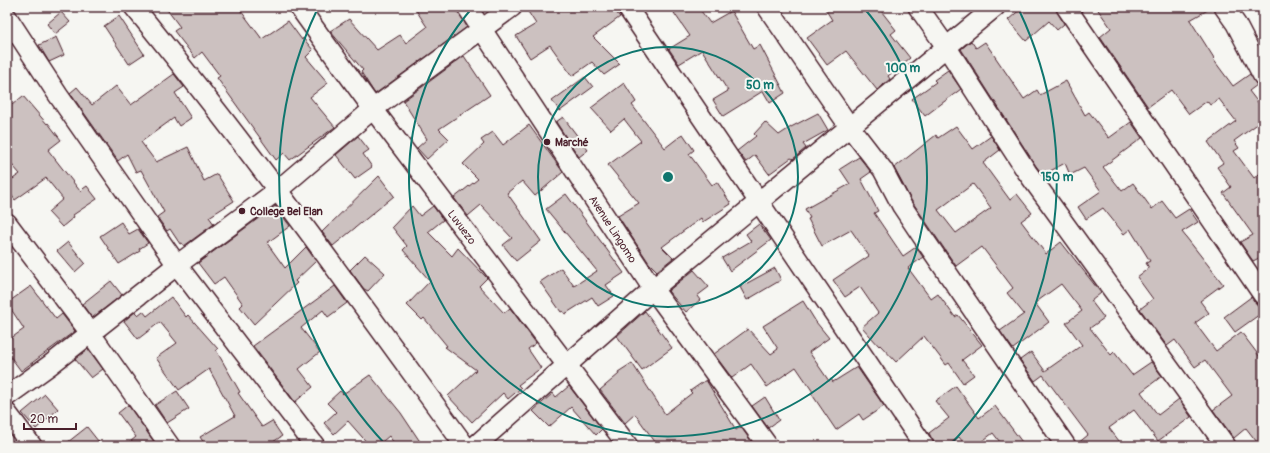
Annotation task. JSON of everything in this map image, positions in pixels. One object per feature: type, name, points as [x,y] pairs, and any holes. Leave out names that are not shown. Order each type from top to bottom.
[{"type":"street","points":[[134,7],[194,80],[278,190],[465,446]]},
{"type":"street","name":"Luvuezo","points":[[299,7],[373,109],[628,446]]},
{"type":"street","name":"Avenue Lingomo","points":[[467,7],[653,289],[768,446]]},
{"type":"street","points":[[7,396],[91,334],[177,265],[278,190],[373,109],[512,7]]},
{"type":"street","points":[[627,7],[924,446]]},
{"type":"street","points":[[767,7],[849,126],[883,170],[902,206],[1066,446]]},
{"type":"street","points":[[918,7],[947,48],[1027,172],[1226,446]]},
{"type":"street","points":[[476,446],[653,289],[849,126],[996,7]]},
{"type":"street","points":[[1066,7],[1263,295]]},
{"type":"street","points":[[1224,7],[1236,24],[1263,76]]},
{"type":"street","points":[[7,17],[58,95],[177,265],[315,446]]},
{"type":"street","points":[[7,223],[91,334],[170,446]]},
{"type":"street","points":[[7,413],[32,446]]},
{"type":"building","points":[[165,7],[238,7],[262,39],[288,21],[302,40],[303,38],[313,50],[306,57],[328,83],[310,97],[335,127],[290,160],[284,153],[276,160],[217,78],[220,76],[202,52],[195,58],[174,31],[180,27]]},
{"type":"building","points":[[414,7],[456,7],[467,27],[375,94],[361,72],[363,70],[330,31],[349,19],[377,50],[400,35],[406,43],[427,27]]},
{"type":"building","points":[[525,7],[611,7],[620,17],[593,37],[620,64],[604,75],[592,62],[572,76],[550,45],[530,58],[516,36],[536,24]]},
{"type":"building","points":[[683,7],[698,7],[710,23],[731,11],[753,49],[760,45],[785,93],[770,103],[763,91],[723,116],[713,100],[728,91],[702,50],[679,64],[669,49],[690,36],[674,13]]},
{"type":"building","points":[[824,7],[878,7],[896,30],[891,34],[910,58],[888,76],[890,79],[877,90],[846,51],[827,65],[807,38],[832,20]]},
{"type":"building","points":[[1023,7],[1055,7],[1064,24],[1057,30],[1049,21],[1026,41],[1008,20]]},
{"type":"building","points":[[1096,7],[1213,7],[1190,20],[1214,58],[1213,59],[1233,86],[1250,74],[1257,85],[1249,91],[1263,109],[1263,120],[1234,141],[1239,148],[1234,151],[1254,178],[1263,171],[1263,256],[1253,261],[1240,242],[1253,235],[1223,193],[1231,187],[1217,167],[1223,163],[1208,142],[1236,121],[1219,99],[1210,105],[1207,101],[1189,114],[1171,90],[1148,107],[1100,37],[1111,28]]},
{"type":"building","points":[[61,12],[70,22],[55,34],[47,24]]},
{"type":"building","points":[[119,16],[144,54],[129,64],[104,26]]},
{"type":"building","points":[[56,37],[64,55],[49,62],[39,45]]},
{"type":"building","points":[[971,41],[976,48],[985,42],[1024,99],[1037,90],[1040,95],[1066,81],[1085,115],[1089,112],[1109,138],[1131,122],[1142,138],[1103,167],[1122,191],[1133,183],[1152,209],[1162,201],[1175,218],[1189,209],[1198,222],[1182,232],[1223,284],[1200,301],[1209,313],[1195,323],[1216,351],[1241,332],[1263,361],[1263,446],[1260,446],[1246,428],[1234,438],[1213,410],[1232,396],[1205,360],[1195,367],[1175,340],[1167,346],[1140,309],[1153,299],[1137,277],[1149,268],[1146,263],[1150,261],[1130,229],[1124,234],[1103,208],[1086,219],[1078,207],[1101,191],[1084,168],[1070,175],[1065,163],[1043,175],[1036,166],[961,49]]},
{"type":"building","points":[[464,56],[490,95],[439,129],[449,139],[427,159],[417,148],[427,139],[403,101]]},
{"type":"building","points":[[948,70],[961,89],[925,116],[912,99],[936,82],[934,80]]},
{"type":"building","points":[[174,74],[184,87],[175,93],[191,118],[179,126],[174,118],[141,142],[156,162],[188,147],[204,181],[217,174],[234,201],[209,217],[214,224],[184,246],[182,243],[180,244],[170,229],[167,231],[157,217],[164,212],[141,170],[136,172],[127,154],[118,161],[70,93],[77,87],[92,105],[116,86],[131,105]]},
{"type":"building","points":[[585,77],[593,87],[560,111],[552,101]]},
{"type":"building","points":[[624,83],[636,102],[632,105],[665,148],[683,134],[694,150],[689,154],[712,185],[717,182],[731,204],[703,222],[701,218],[662,247],[673,258],[657,271],[649,263],[618,216],[639,203],[608,165],[641,141],[624,119],[611,130],[591,108]]},
{"type":"building","points":[[23,96],[47,124],[48,123],[61,140],[48,150],[80,191],[87,186],[97,199],[73,215],[74,217],[62,227],[48,212],[63,199],[46,178],[15,200],[7,189],[7,183],[20,174],[7,159],[7,109]]},
{"type":"building","points":[[818,113],[828,130],[803,144],[806,148],[793,159],[791,158],[769,174],[755,155],[746,162],[737,151],[756,136],[754,134],[765,122],[779,135]]},
{"type":"building","points":[[563,117],[588,150],[579,157],[556,122]]},
{"type":"building","points":[[529,125],[563,172],[535,196],[522,181],[507,193],[541,241],[516,261],[503,245],[512,238],[481,205],[468,216],[454,198],[478,179],[463,164],[484,144],[481,140],[493,132],[503,145]]},
{"type":"building","points":[[956,126],[973,149],[991,136],[1000,150],[983,163],[1010,200],[1017,194],[1032,213],[1021,221],[1046,254],[1061,242],[1101,293],[1091,301],[1104,318],[1090,328],[1111,355],[1114,352],[1132,375],[1151,362],[1162,376],[1141,392],[1158,415],[1179,399],[1191,417],[1158,441],[1134,410],[1109,428],[1123,446],[1077,446],[1077,444],[1088,435],[1043,375],[1035,381],[1020,360],[1031,352],[1045,371],[1082,345],[1066,323],[1082,311],[1061,284],[1035,303],[1049,322],[1013,349],[1000,331],[1024,314],[1007,293],[1013,288],[982,247],[956,266],[911,200],[894,168],[936,135],[938,138]],"holes":[[[973,184],[991,208],[956,233],[938,210]]]},
{"type":"building","points":[[358,136],[369,150],[363,154],[372,167],[355,179],[336,155]]},
{"type":"building","points":[[859,157],[871,172],[861,179],[878,211],[874,213],[903,256],[916,247],[923,257],[908,268],[931,299],[938,294],[955,317],[958,315],[982,345],[962,360],[974,375],[963,383],[949,363],[946,365],[924,336],[896,362],[862,327],[878,313],[860,287],[845,297],[833,280],[869,256],[851,230],[822,246],[808,219],[810,218],[805,209],[850,184],[840,169]]},
{"type":"building","points":[[379,176],[394,196],[333,246],[322,232]]},
{"type":"building","points":[[566,194],[624,273],[606,285],[614,296],[598,306],[592,297],[565,314],[563,311],[561,312],[540,282],[561,268],[574,286],[597,271],[546,209]]},
{"type":"building","points":[[275,206],[290,226],[267,243],[285,268],[306,247],[316,261],[295,281],[297,283],[254,324],[240,307],[243,304],[224,277],[214,284],[198,263]]},
{"type":"building","points":[[412,206],[420,216],[433,206],[443,220],[428,232],[452,256],[458,248],[487,278],[479,286],[504,313],[510,308],[536,343],[528,349],[541,368],[518,385],[521,388],[508,399],[503,393],[472,422],[448,396],[476,370],[445,347],[447,346],[424,318],[422,320],[407,305],[430,281],[403,250],[407,246],[392,227]]},
{"type":"building","points":[[121,222],[129,234],[138,229],[148,243],[139,249],[140,251],[119,264],[100,236]]},
{"type":"building","points":[[759,224],[771,240],[730,271],[722,258],[751,241],[746,234]]},
{"type":"building","points":[[68,242],[85,263],[75,272],[57,251]]},
{"type":"building","points":[[365,255],[385,273],[368,291],[364,289],[350,270]]},
{"type":"building","points":[[775,268],[781,280],[747,300],[740,287]]},
{"type":"building","points":[[694,270],[709,287],[697,296],[700,300],[686,312],[668,291]]},
{"type":"building","points":[[111,281],[122,295],[92,318],[82,304]]},
{"type":"building","points":[[31,286],[56,319],[62,314],[75,331],[21,371],[7,352],[7,341],[24,329],[7,303]]},
{"type":"building","points":[[335,286],[347,303],[328,317],[323,310],[301,328],[320,352],[299,369],[313,387],[295,402],[253,346]]},
{"type":"building","points":[[171,297],[186,317],[188,315],[218,349],[216,350],[240,392],[238,393],[262,427],[272,421],[282,436],[267,446],[206,446],[200,437],[235,416],[209,369],[179,390],[156,358],[177,343],[160,322],[138,339],[124,321],[135,312],[138,315],[143,311],[147,316]]},
{"type":"building","points":[[1251,297],[1263,312],[1235,332],[1224,317]]},
{"type":"building","points":[[803,301],[816,322],[829,338],[809,352],[829,381],[831,379],[833,382],[857,367],[884,406],[863,420],[859,414],[836,430],[811,393],[813,392],[796,367],[767,387],[751,364],[732,378],[714,354],[748,329],[771,354],[778,349],[763,326]]},
{"type":"building","points":[[645,311],[672,348],[642,370],[617,336]]},
{"type":"building","points":[[88,349],[103,369],[91,378],[75,359]]},
{"type":"building","points":[[632,363],[665,414],[692,393],[690,391],[706,380],[736,430],[741,427],[751,441],[746,445],[747,446],[658,446],[635,414],[625,423],[600,390],[619,374],[618,372]]},
{"type":"building","points":[[370,375],[401,413],[423,446],[396,446],[389,436],[377,446],[370,446],[348,421],[334,434],[324,423],[336,412],[327,403],[340,391],[343,394]]},
{"type":"building","points":[[569,386],[602,429],[596,435],[571,407],[549,427],[533,411],[553,393],[556,397]]},
{"type":"building","points":[[956,386],[979,418],[995,406],[1025,446],[1003,446],[993,433],[976,446],[966,446],[959,437],[947,446],[935,446],[929,433],[949,418],[935,401]]},
{"type":"building","points":[[177,391],[189,409],[167,423],[155,405]]},
{"type":"building","points":[[45,394],[58,409],[36,429],[22,413]]},
{"type":"building","points":[[765,397],[779,420],[768,428],[752,406]]},
{"type":"building","points":[[128,405],[157,446],[125,446],[136,437],[118,413]]},
{"type":"building","points":[[87,427],[102,446],[63,446]]},
{"type":"place","name":"Marché","points":[[547,142]]},
{"type":"place","name":"College Bel Elan","points":[[242,211]]}]
